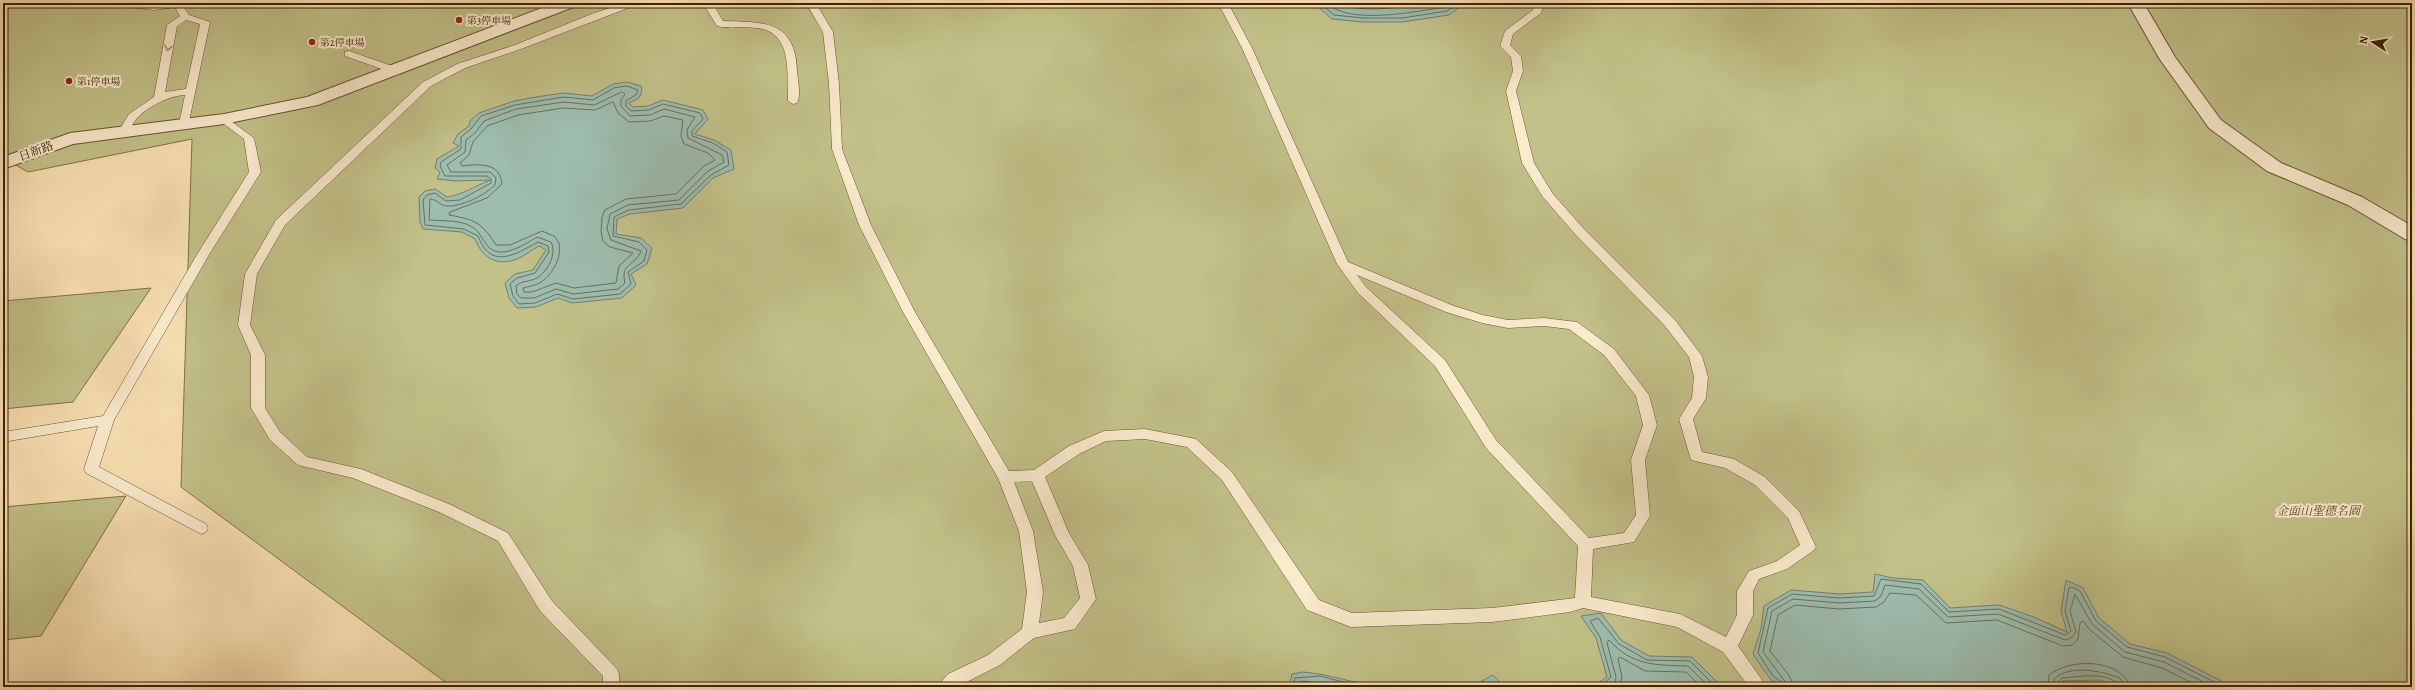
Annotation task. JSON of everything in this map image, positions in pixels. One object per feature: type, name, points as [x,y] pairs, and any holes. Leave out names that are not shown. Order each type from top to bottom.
[{"type":"street","name":"日新路","points":[[3,163],[70,139],[224,119],[312,101],[570,3]]},
{"type":"street","points":[[2139,3],[2138,7],[2167,58],[2215,124],[2274,167],[2355,201],[2412,235]]},
{"type":"lane","points":[[121,3],[154,7],[182,4],[185,17]]},
{"type":"lane","points":[[611,687],[612,674],[546,606],[503,537],[444,508],[356,473],[303,461],[275,436],[258,408],[258,355],[244,325],[251,274],[280,223],[427,84],[461,66],[518,47],[597,15],[636,3]]},
{"type":"lane","points":[[704,3],[710,6],[720,24],[760,25],[781,35],[792,54],[793,101]]},
{"type":"lane","points":[[811,3],[828,32],[834,84],[837,149],[865,225],[909,312],[1005,477],[1026,531],[1036,592],[1030,632]]},
{"type":"lane","points":[[1223,3],[1247,48],[1343,264],[1362,290],[1440,363],[1491,444],[1586,544],[1584,602]]},
{"type":"lane","points":[[1539,3],[1538,12],[1508,33],[1504,46],[1516,56],[1518,71],[1511,91],[1528,163],[1548,196],[1579,231],[1670,323],[1695,356],[1701,377],[1699,398],[1686,419],[1696,456],[1729,463],[1760,481],[1794,515],[1808,547],[1782,565],[1754,575],[1744,591],[1745,615],[1729,647]]},
{"type":"lane","points":[[159,98],[172,25],[185,17],[205,22],[184,124]]},
{"type":"lane","points":[[349,54],[394,70]]},
{"type":"lane","points":[[123,132],[133,116],[159,98],[172,93],[191,92]]},
{"type":"lane","points":[[201,528],[91,468],[107,420],[204,253],[255,172],[250,138],[224,119]]},
{"type":"lane","points":[[1343,264],[1450,309],[1482,319],[1508,324],[1544,322],[1572,325],[1609,352],[1642,395],[1650,425],[1638,460],[1643,516],[1629,538],[1586,544]]},
{"type":"lane","points":[[3,437],[107,420]]},
{"type":"lane","points":[[1005,477],[1037,475],[1074,450],[1104,436],[1146,434],[1191,444],[1227,476],[1313,605],[1351,620],[1492,615],[1570,606],[1584,602],[1680,621],[1729,647],[1759,687]]},
{"type":"lane","points":[[945,687],[954,679],[994,660],[1030,632],[1069,624],[1088,599],[1080,565],[1062,536],[1037,475]]},
{"type":"green space","name":"金面山聖德名園","points":[[3,3],[2412,3],[2412,687],[452,687],[181,487],[192,139],[28,172],[3,158]]},
{"type":"green space","points":[[151,288],[73,402],[3,409],[3,301]]},
{"type":"green space","points":[[126,496],[41,636],[3,640],[3,507]]},
{"type":"water","points":[[1314,3],[1465,3],[1449,15],[1402,22],[1363,22],[1332,19]]},
{"type":"water","points":[[627,82],[641,86],[642,91],[639,98],[629,103],[633,107],[648,106],[663,100],[703,110],[708,119],[695,134],[714,140],[731,150],[734,169],[713,178],[683,208],[630,214],[617,219],[616,234],[641,238],[652,248],[647,264],[631,274],[636,285],[622,298],[572,303],[558,298],[536,307],[517,308],[509,298],[505,283],[515,274],[533,270],[546,250],[539,246],[517,259],[507,262],[495,261],[481,251],[475,239],[462,232],[423,229],[420,222],[419,197],[425,191],[435,189],[447,197],[453,196],[490,180],[455,181],[437,179],[440,172],[435,168],[437,159],[459,146],[453,143],[458,134],[469,126],[470,121],[479,113],[514,101],[536,97],[564,93],[592,96],[613,84]]},
{"type":"water","points":[[1875,574],[1893,578],[1923,580],[1950,608],[1999,605],[2034,617],[2067,632],[2061,611],[2066,580],[2083,588],[2099,618],[2130,644],[2167,653],[2233,687],[2121,687],[2100,680],[2062,681],[2064,687],[1782,687],[1770,679],[1753,654],[1761,629],[1764,606],[1791,590],[1840,594],[1873,592]]},
{"type":"water","points":[[1601,613],[1621,640],[1649,656],[1692,657],[1722,687],[1593,687],[1607,677],[1596,638],[1581,616]]},
{"type":"water","points":[[1303,672],[1379,687],[1289,687],[1292,674]]},
{"type":"water","points":[[1493,675],[1504,687],[1471,687]]},
{"type":"water","points":[[1423,686],[1438,687],[1402,687]]},
{"type":"place","name":"第3停車場","points":[[459,20]]},
{"type":"place","name":"第2停車場","points":[[312,42]]},
{"type":"place","name":"第1停車場","points":[[69,81]]}]
